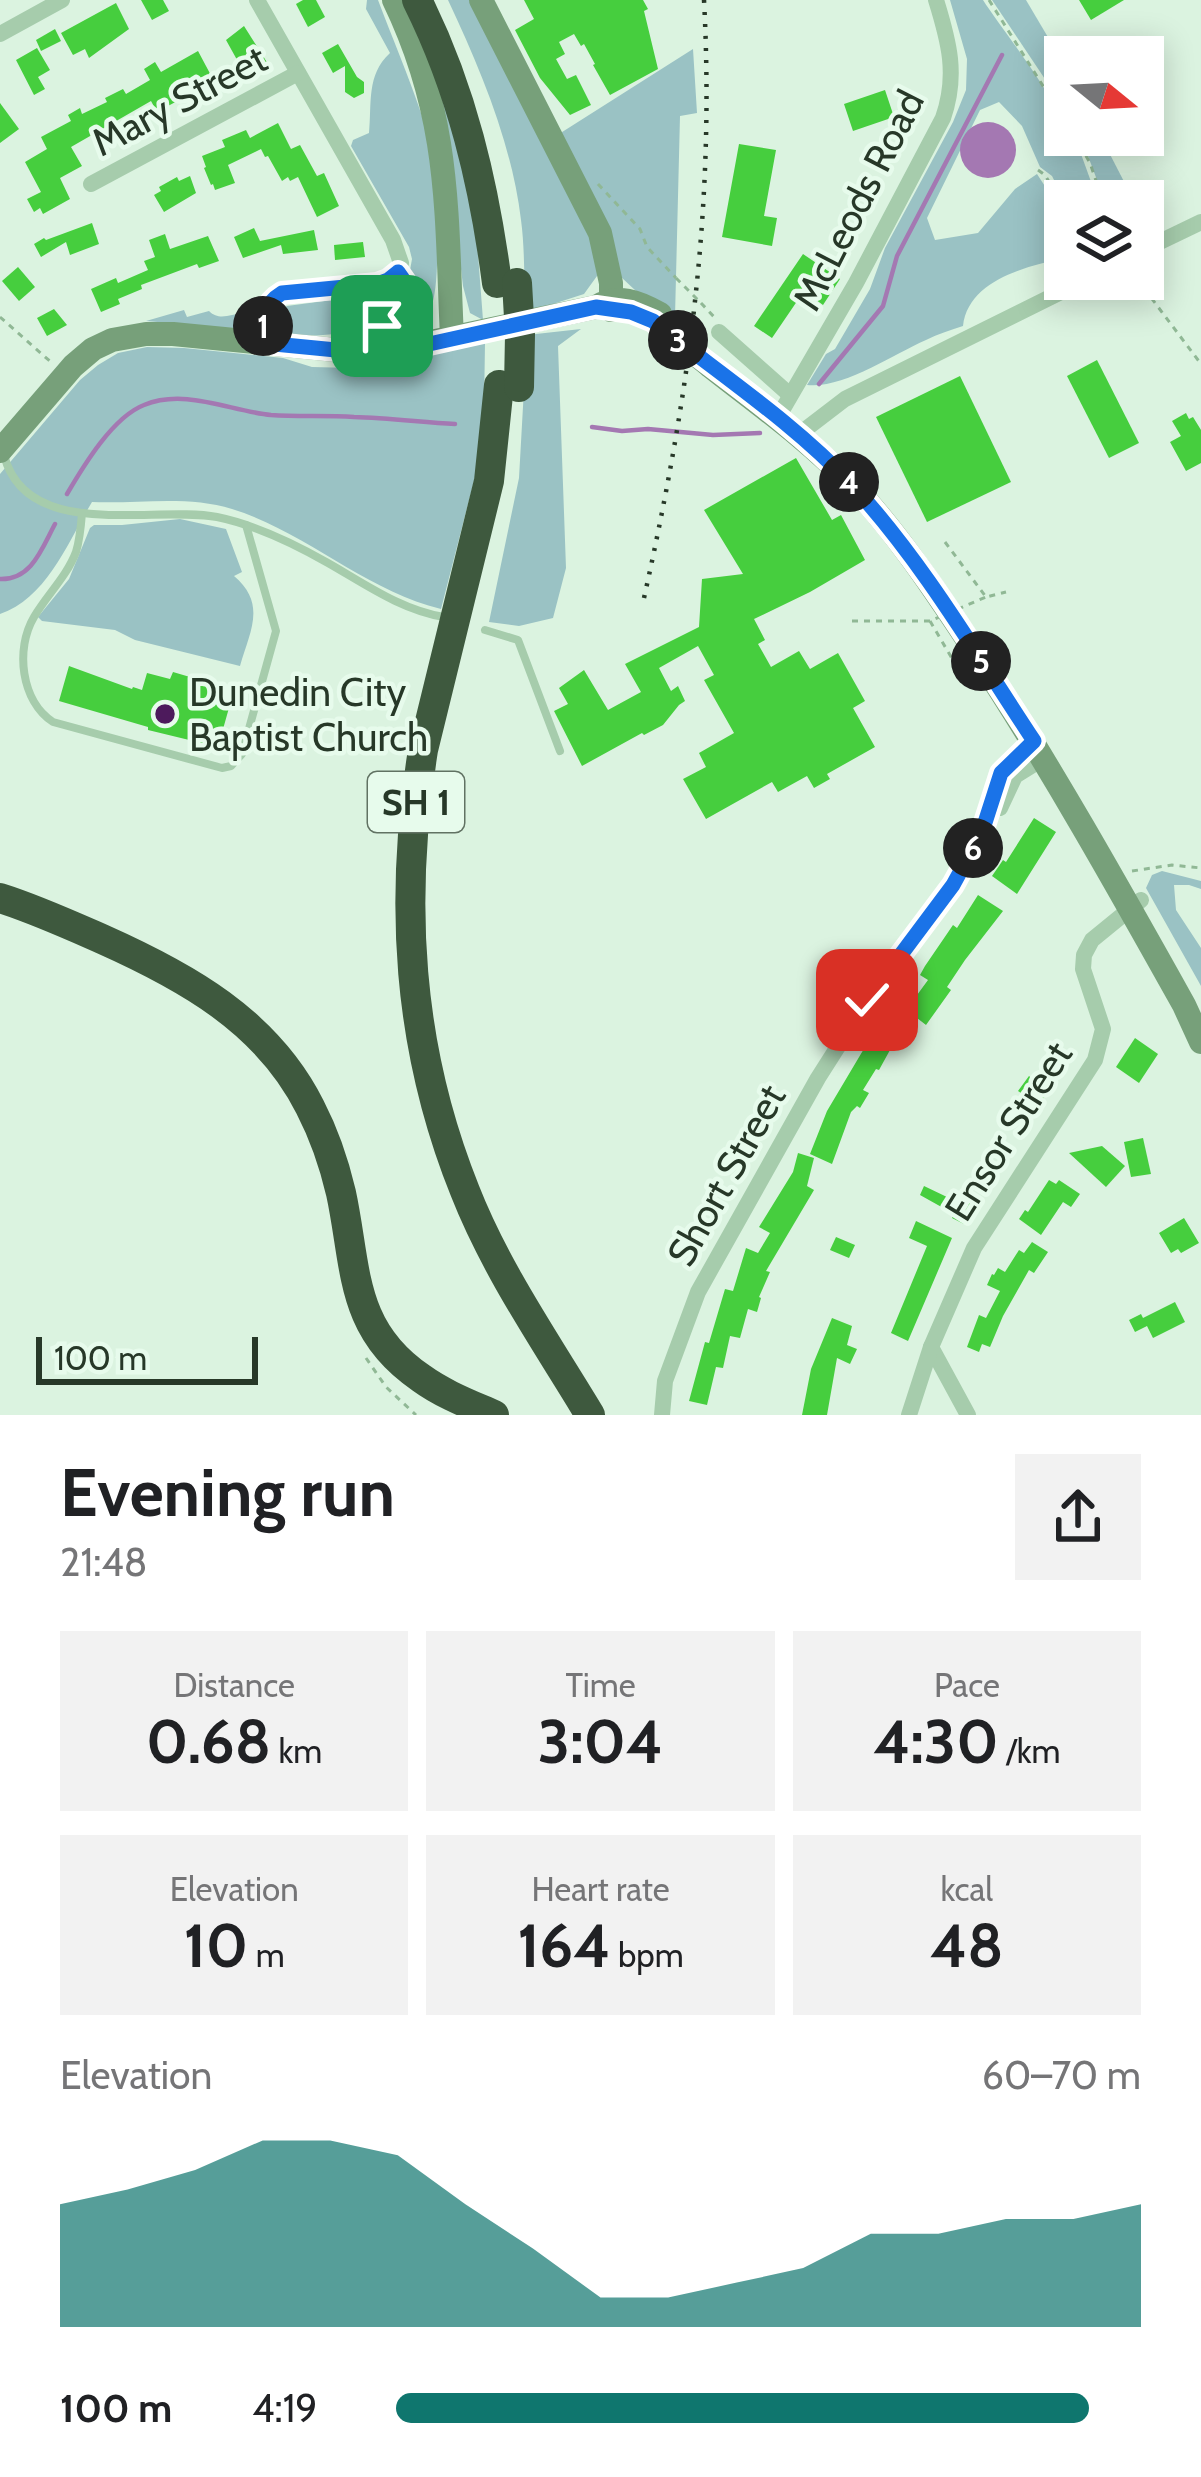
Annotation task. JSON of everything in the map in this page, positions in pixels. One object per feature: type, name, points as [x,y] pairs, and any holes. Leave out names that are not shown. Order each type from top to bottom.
[{"type":"highway","name":"SH 1","points":[[417,0],[465,119],[507,283]]},
{"type":"highway","name":"SH 1","points":[[440,0],[477,91],[496,155],[507,283],[509,386],[506,499],[453,711],[435,809],[431,957],[442,1040],[479,1173],[536,1288],[613,1415]]},
{"type":"highway","name":"SH 1","points":[[509,386],[423,750],[409,898],[412,974],[427,1066],[465,1192],[503,1273],[590,1415]]},
{"type":"highway","points":[[0,898],[89,933],[185,979],[243,1021],[272,1049],[309,1103],[331,1155],[357,1293],[370,1320],[393,1354],[418,1376],[494,1415]]},
{"type":"main road","points":[[394,0],[420,59],[438,131],[448,212],[452,338]]},
{"type":"main road","points":[[481,0],[600,233],[609,271],[606,306]]},
{"type":"main road","points":[[1,449],[93,349],[129,335],[393,350],[636,302],[713,363],[783,408],[890,530],[1039,749],[1201,1011]]},
{"type":"main road","points":[[801,431],[838,455],[865,485],[961,604],[1046,733],[1126,872],[1136,905],[1201,1042]]},
{"type":"street","points":[[0,34],[27,8],[62,0]]},
{"type":"street","points":[[257,0],[397,247],[400,263],[398,272],[377,284],[282,293],[264,311],[264,343]]},
{"type":"street","name":"McLeods Road","points":[[783,408],[943,118],[952,54],[936,0]]},
{"type":"street","name":"Mary Street","points":[[91,184],[298,74]]},
{"type":"street","points":[[1164,240],[1201,222]]},
{"type":"street","points":[[801,431],[845,399],[1045,300]]},
{"type":"street","points":[[719,332],[783,408]]},
{"type":"street","name":"Short Street","points":[[662,1415],[665,1381],[698,1292],[818,1078],[867,1000],[953,885],[1015,776],[1039,749]]},
{"type":"street","name":"Ensor Street","points":[[909,1415],[932,1347],[982,1233],[1096,1060],[1103,1028],[1083,970],[1084,955],[1091,940],[1136,905]]},
{"type":"street","points":[[932,1347],[968,1415]]},
{"type":"lane","points":[[1,449],[18,485],[46,503],[94,516],[194,514],[246,524],[377,592],[444,617]]},
{"type":"lane","points":[[82,514],[75,555],[27,633],[25,680],[31,696],[53,722],[222,768],[237,762],[242,754],[276,631],[246,524]]},
{"type":"lane","points":[[485,630],[518,640],[560,751]]},
{"type":"path","points":[[989,0],[1044,88]]},
{"type":"path","points":[[1038,170],[1048,180]]},
{"type":"path","points":[[596,182],[640,229],[646,247],[701,303]]},
{"type":"path","points":[[380,334],[405,282],[398,272]]},
{"type":"path","points":[[1153,300],[1201,364]]},
{"type":"path","points":[[0,316],[65,375]]},
{"type":"path","points":[[945,542],[986,597]]},
{"type":"path","points":[[852,621],[929,621],[1006,592]]},
{"type":"path","points":[[929,621],[967,684]]},
{"type":"path","points":[[1126,872],[1172,865],[1201,868]]},
{"type":"shaded area","points":[[367,0],[378,0],[425,128],[437,234],[433,301],[423,322],[401,334],[298,335],[278,327],[278,315],[287,306],[384,293],[400,287],[409,276],[409,247],[351,146],[353,140],[369,133],[374,80],[390,53],[366,9]]},
{"type":"shaded area","points":[[448,0],[469,0],[599,255],[597,276],[584,294],[525,313],[522,231],[510,163],[483,79]]},
{"type":"shaded area","points":[[950,0],[983,0],[1044,89],[1044,156],[1082,156],[1090,180],[1054,180],[1040,167],[1022,126],[999,102],[980,110],[927,218],[935,240],[978,233],[1015,189],[1037,174],[1044,185],[1044,263],[987,286],[967,310],[963,326],[852,376],[807,385],[826,354],[835,349],[870,289],[885,248],[953,122],[966,90],[967,59]]},
{"type":"shaded area","points":[[992,0],[1026,0],[1047,36],[1044,78]]},
{"type":"shaded area","points":[[693,49],[697,113],[680,116],[675,317],[620,276],[559,134]]},
{"type":"shaded area","points":[[429,50],[466,163],[483,320],[470,313],[463,286]]},
{"type":"shaded area","points":[[988,122],[1008,130],[1016,150],[1008,170],[988,178],[968,170],[960,150],[968,130]]},
{"type":"shaded area","points":[[1088,156],[1111,156],[1123,180],[1097,180]]},
{"type":"shaded area","points":[[184,310],[187,317],[209,311],[219,316],[250,315],[253,325],[237,329],[146,321]]},
{"type":"shaded area","points":[[581,329],[558,346],[566,568],[553,618],[519,626],[489,622],[519,478],[527,335]]},
{"type":"shaded area","points":[[485,343],[476,473],[441,609],[387,589],[259,519],[215,505],[163,501],[92,502],[43,582],[0,614],[0,474],[80,380],[118,353],[147,347],[184,348],[283,358],[312,367],[353,368]]},
{"type":"shaded area","points":[[180,519],[226,529],[242,572],[234,576],[253,608],[240,666],[135,640],[115,630],[38,617],[69,579],[94,525]]},
{"type":"shaded area","points":[[1162,871],[1201,881],[1201,889],[1174,885],[1176,910],[1201,948],[1201,986],[1146,888],[1152,875]]},
{"type":"building","points":[[141,0],[163,0],[169,11],[152,20]]},
{"type":"building","points":[[316,0],[325,17],[308,27],[296,4]]},
{"type":"building","points":[[524,0],[643,0],[658,69],[610,95],[574,34],[559,42],[565,54],[556,59],[567,79],[576,75],[591,105],[570,115],[540,78],[515,30],[534,19]]},
{"type":"building","points":[[1079,0],[1124,0],[1091,20]]},
{"type":"building","points":[[116,3],[129,29],[89,58],[85,49],[73,55],[61,33]]},
{"type":"building","points":[[244,26],[268,64],[255,72],[249,62],[241,67],[226,40]]},
{"type":"building","points":[[55,29],[61,41],[41,51],[36,40]]},
{"type":"building","points":[[338,44],[364,82],[364,93],[354,98],[345,92],[345,66],[333,73],[322,53]]},
{"type":"building","points":[[37,48],[50,70],[38,77],[45,89],[34,95],[16,60]]},
{"type":"building","points":[[198,51],[214,81],[157,112],[151,101],[71,147],[82,166],[60,178],[70,199],[43,214],[40,208],[34,212],[27,199],[41,192],[25,162],[47,149],[41,137],[71,121],[68,115],[80,108],[82,114],[123,89],[126,94],[150,80],[144,69],[155,62],[161,72]]},
{"type":"building","points":[[885,90],[894,117],[853,131],[844,104]]},
{"type":"building","points":[[0,103],[19,129],[0,143]]},
{"type":"building","points":[[278,123],[291,149],[300,145],[317,176],[324,173],[339,206],[317,217],[298,177],[282,181],[261,149],[228,165],[235,183],[215,190],[211,185],[202,156],[225,147],[222,140],[246,130],[250,138]]},
{"type":"building","points":[[739,144],[776,150],[764,216],[777,218],[772,246],[722,237]]},
{"type":"building","points":[[190,176],[196,193],[164,212],[154,195],[161,191],[159,187]]},
{"type":"building","points":[[92,223],[99,244],[70,255],[66,242],[41,257],[34,244],[44,238]]},
{"type":"building","points":[[254,228],[260,241],[314,230],[318,250],[283,254],[281,245],[243,258],[234,237]]},
{"type":"building","points":[[165,234],[170,249],[208,236],[219,261],[199,268],[197,264],[141,285],[142,289],[118,299],[120,304],[101,312],[91,289],[148,270],[144,261],[155,257],[149,240]]},
{"type":"building","points":[[363,242],[365,257],[335,260],[334,245]]},
{"type":"building","points":[[803,254],[840,279],[823,305],[804,291],[772,338],[754,326]]},
{"type":"building","points":[[18,267],[35,287],[19,301],[2,281]]},
{"type":"building","points":[[54,309],[67,325],[47,336],[37,318]]},
{"type":"building","points":[[1097,360],[1139,443],[1109,458],[1067,376]]},
{"type":"building","points":[[960,376],[1011,482],[927,522],[876,417]]},
{"type":"building","points":[[1186,413],[1201,430],[1201,463],[1186,471],[1170,442],[1181,436],[1172,421]]},
{"type":"building","points":[[796,458],[832,520],[841,515],[865,560],[754,619],[765,640],[758,644],[771,667],[799,651],[810,669],[838,653],[865,701],[853,708],[875,747],[827,774],[830,779],[814,788],[807,776],[778,792],[772,782],[706,819],[683,779],[706,767],[699,753],[734,733],[704,680],[714,675],[698,646],[659,668],[671,691],[678,686],[685,701],[663,725],[582,766],[554,711],[568,704],[559,688],[584,670],[608,710],[641,692],[625,664],[699,627],[702,579],[743,574],[704,510]]},
{"type":"building","name":"Dunedin City Baptist Church","points":[[69,666],[132,689],[142,690],[147,673],[170,679],[173,672],[234,690],[218,747],[59,701]]},
{"type":"building","points":[[1034,818],[1056,832],[1017,894],[992,876]]},
{"type":"building","points":[[978,895],[1003,911],[965,960],[926,1025],[917,1018],[906,1034],[901,1030],[863,1090],[869,1093],[860,1108],[851,1112],[832,1164],[810,1154],[827,1111],[868,1042],[890,1010],[901,1017],[928,980],[920,975],[925,966]]},
{"type":"building","points":[[1135,1038],[1158,1054],[1139,1083],[1116,1067]]},
{"type":"building","points":[[1040,1073],[1054,1083],[1039,1105],[1018,1091],[1029,1076],[1035,1081]]},
{"type":"building","points":[[1143,1138],[1151,1174],[1131,1177],[1124,1142]]},
{"type":"building","points":[[1102,1146],[1125,1166],[1106,1187],[1069,1153]]},
{"type":"building","points":[[798,1153],[814,1158],[807,1186],[814,1190],[766,1271],[770,1272],[757,1312],[748,1309],[740,1338],[730,1336],[707,1405],[689,1401],[725,1289],[733,1291],[746,1248],[758,1253],[770,1233],[759,1227],[793,1172]]},
{"type":"building","points":[[1049,1180],[1056,1184],[1059,1180],[1080,1194],[1071,1207],[1063,1202],[1041,1235],[1019,1219]]},
{"type":"building","points":[[924,1186],[947,1197],[950,1191],[958,1195],[962,1188],[979,1197],[964,1224],[920,1195]]},
{"type":"building","points":[[1184,1218],[1199,1243],[1171,1253],[1159,1233]]},
{"type":"building","points":[[916,1221],[952,1238],[908,1341],[891,1333],[927,1246],[909,1238]]},
{"type":"building","points":[[836,1237],[855,1245],[849,1258],[830,1250]]},
{"type":"building","points":[[1032,1242],[1048,1252],[1034,1273],[1029,1270],[990,1347],[982,1344],[979,1352],[967,1347],[979,1315],[986,1318],[1000,1291],[987,1285],[992,1274],[998,1268],[1005,1272],[1019,1250],[1024,1253]]},
{"type":"building","points":[[1175,1302],[1185,1322],[1153,1338],[1147,1326],[1135,1332],[1129,1320]]},
{"type":"building","points":[[832,1318],[852,1326],[847,1345],[857,1349],[850,1364],[837,1358],[827,1415],[802,1415],[811,1369]]},
{"type":"waterway","points":[[819,384],[883,306],[897,256],[1002,55]]},
{"type":"waterway","points":[[67,494],[110,431],[132,411],[160,400],[191,400],[271,415],[455,424]]},
{"type":"waterway","points":[[592,427],[713,435],[760,433]]},
{"type":"waterway","points":[[0,579],[28,568],[55,524]]},
{"type":"railway","points":[[644,598],[674,448],[695,301],[706,153],[704,0]]},
{"type":"place","name":"Dunedin City Baptist Church","points":[[165,714]]},
{"type":"route","points":[[382,326],[405,282],[398,272],[377,284],[282,293],[264,311],[264,343],[393,350],[596,307],[631,312],[653,321],[803,438],[890,530],[1034,741],[1001,773],[982,832],[953,885],[867,1000]]}]
